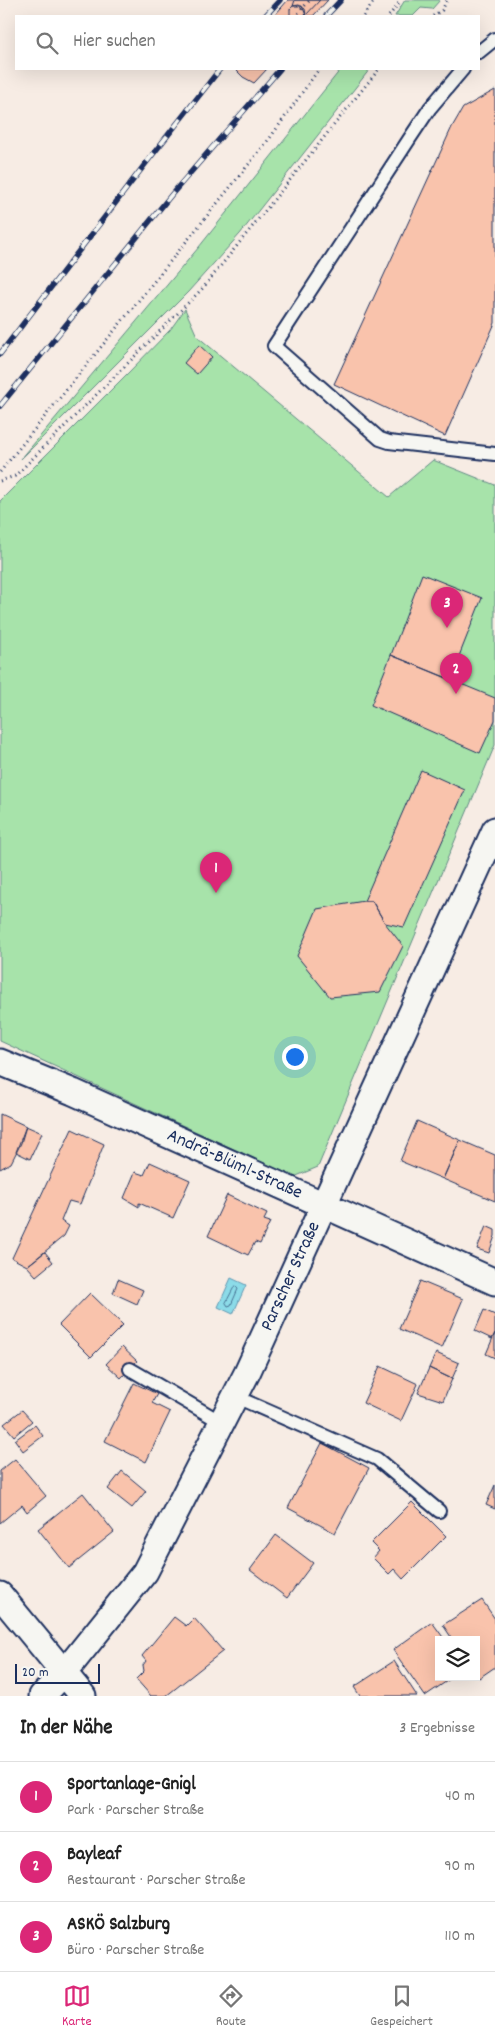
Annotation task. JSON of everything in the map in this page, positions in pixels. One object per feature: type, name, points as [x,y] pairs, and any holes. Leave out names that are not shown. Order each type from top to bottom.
[{"type":"street","name":"Parscher Straße","points":[[42,1696],[64,1673],[145,1572],[247,1373],[495,830]]},
{"type":"street","name":"Andrä-Blüml-Straße","points":[[0,1062],[73,1092],[495,1282]]},
{"type":"street","points":[[0,1595],[83,1696]]},
{"type":"lane","points":[[480,51],[495,39]]},
{"type":"lane","points":[[462,70],[430,108],[274,346],[380,439],[389,442],[495,454]]},
{"type":"lane","points":[[130,1369],[221,1422]]},
{"type":"lane","points":[[234,1396],[377,1458],[439,1511]]},
{"type":"path","points":[[298,13],[310,0]]},
{"type":"path","points":[[364,15],[375,0]]},
{"type":"path","points":[[390,15],[401,0]]},
{"type":"path","points":[[434,15],[442,10],[447,0]]},
{"type":"path","points":[[0,472],[270,138],[318,70]]},
{"type":"path","points":[[0,481],[15,476],[203,288],[378,70]]},
{"type":"green space","points":[[405,0],[440,0],[432,9],[421,8],[414,15],[396,15]]},
{"type":"green space","points":[[340,70],[369,70],[240,234],[188,292],[21,459],[199,247]]},
{"type":"green space","points":[[185,309],[197,336],[389,497],[433,460],[495,485],[495,745],[318,1167],[294,1177],[0,1041],[0,501],[170,330]]},
{"type":"water","points":[[231,1278],[246,1285],[233,1314],[218,1307]]},
{"type":"building","points":[[288,0],[328,0],[314,15],[275,15]]},
{"type":"building","points":[[295,0],[320,0],[306,15],[302,6],[293,6]]},
{"type":"building","points":[[299,5],[305,9],[306,15],[290,15],[290,9],[293,6]]},
{"type":"building","points":[[236,70],[266,70],[254,83],[243,77]]},
{"type":"building","points":[[495,90],[495,323],[445,436],[334,384],[452,127],[463,108]]},
{"type":"building","points":[[199,345],[212,357],[197,374],[184,363]]},
{"type":"building","points":[[422,574],[482,598],[450,679],[391,655]]},
{"type":"building","points":[[391,655],[495,698],[495,720],[480,753],[371,705]]},
{"type":"building","points":[[421,770],[465,790],[404,927],[385,923],[372,901],[364,901]]},
{"type":"building","points":[[372,901],[385,923],[403,946],[380,992],[330,997],[297,956],[317,909]]},
{"type":"building","points":[[0,1114],[26,1126],[21,1143],[11,1163],[0,1169]]},
{"type":"building","points":[[417,1121],[460,1140],[443,1179],[400,1161]]},
{"type":"building","points":[[26,1126],[42,1133],[30,1159],[16,1152]]},
{"type":"building","points":[[72,1129],[104,1144],[80,1204],[69,1201],[61,1221],[69,1226],[64,1236],[27,1266],[12,1258]]},
{"type":"building","points":[[460,1140],[495,1155],[495,1201],[443,1179]]},
{"type":"building","points":[[150,1162],[190,1180],[173,1218],[139,1203],[139,1207],[124,1198],[135,1172],[144,1175]]},
{"type":"building","points":[[227,1195],[267,1214],[264,1220],[270,1222],[260,1244],[255,1242],[248,1255],[208,1236]]},
{"type":"building","points":[[486,1226],[495,1230],[495,1236],[489,1253],[477,1249]]},
{"type":"building","points":[[45,1252],[53,1262],[36,1276],[27,1266]]},
{"type":"building","points":[[118,1279],[143,1290],[137,1304],[113,1293]]},
{"type":"building","points":[[420,1281],[463,1299],[442,1348],[399,1329]]},
{"type":"building","points":[[90,1293],[123,1325],[91,1357],[59,1325]]},
{"type":"building","points":[[484,1310],[495,1315],[495,1333],[492,1339],[475,1331]]},
{"type":"building","points":[[495,1333],[495,1358],[486,1354]]},
{"type":"building","points":[[122,1347],[137,1361],[121,1378],[106,1364]]},
{"type":"building","points":[[436,1353],[459,1363],[452,1379],[429,1368]]},
{"type":"building","points":[[380,1366],[418,1384],[401,1421],[363,1403]]},
{"type":"building","points":[[429,1368],[452,1379],[443,1401],[418,1393]]},
{"type":"building","points":[[134,1383],[157,1394],[152,1403],[170,1412],[146,1462],[105,1441]]},
{"type":"building","points":[[22,1410],[32,1421],[14,1436],[4,1424]]},
{"type":"building","points":[[35,1425],[43,1436],[23,1451],[15,1440]]},
{"type":"building","points":[[322,1443],[369,1468],[335,1533],[288,1508]]},
{"type":"building","points":[[15,1459],[46,1496],[27,1512],[22,1505],[0,1523],[0,1471]]},
{"type":"building","points":[[122,1471],[146,1491],[132,1508],[108,1489]]},
{"type":"building","points":[[495,1485],[495,1509],[486,1505]]},
{"type":"building","points":[[83,1493],[114,1532],[69,1568],[38,1529]]},
{"type":"building","points":[[412,1502],[446,1536],[403,1579],[394,1569],[389,1574],[373,1558],[379,1551],[371,1543]]},
{"type":"building","points":[[276,1535],[313,1563],[287,1598],[250,1570]]},
{"type":"building","points":[[482,1600],[495,1619],[495,1667],[480,1677],[480,1636],[450,1636],[443,1625]]},
{"type":"building","points":[[174,1617],[186,1626],[194,1618],[223,1651],[166,1696],[151,1696],[136,1679],[144,1671],[143,1665],[146,1661],[142,1656]]},
{"type":"building","points":[[432,1622],[442,1636],[435,1636],[435,1681],[447,1681],[425,1696],[393,1650]]},
{"type":"building","points":[[394,1661],[417,1696],[360,1696],[354,1687]]},
{"type":"railway","points":[[266,15],[280,0]]},
{"type":"railway","points":[[327,15],[341,0]]},
{"type":"railway","points":[[0,354],[219,70]]},
{"type":"railway","points":[[0,406],[172,194],[279,70]]},
{"type":"place","name":"ASKÖ Salzburg","points":[[447,628]]},
{"type":"place","name":"Bayleaf","points":[[456,694]]},
{"type":"place","name":"Sportanlage-Gnigl","points":[[216,893]]}]
